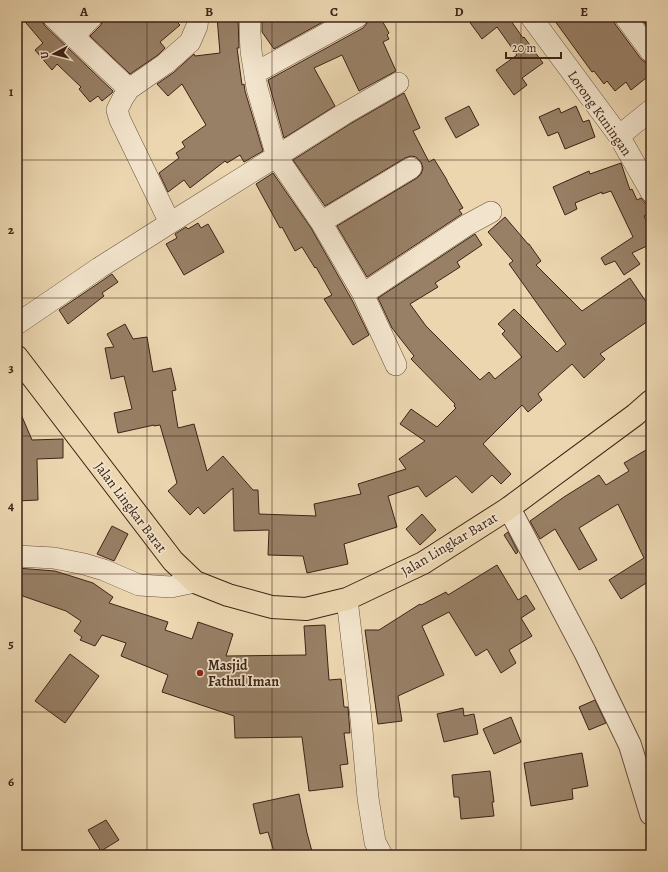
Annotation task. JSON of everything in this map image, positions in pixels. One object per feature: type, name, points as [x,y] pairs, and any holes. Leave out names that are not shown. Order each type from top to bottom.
[{"type":"highway","name":"Jalan Lingkar Barat","points":[[17,357],[173,561],[195,582],[228,595],[272,608],[306,608],[348,599],[423,563],[509,508],[651,401]]},
{"type":"street","points":[[53,17],[129,89]]},
{"type":"street","points":[[75,38],[82,27],[92,17]]},
{"type":"street","points":[[170,223],[120,120],[117,110],[129,89],[165,64],[190,42],[197,26],[198,17]]},
{"type":"street","points":[[250,17],[251,51],[257,88],[277,157],[321,222],[363,294],[396,365]]},
{"type":"street","points":[[255,73],[356,17]]},
{"type":"street","name":"Lorong Kuningan","points":[[531,17],[619,136],[651,192]]},
{"type":"street","points":[[625,17],[651,52]]},
{"type":"street","points":[[17,324],[99,268],[170,223],[344,114],[398,83]]},
{"type":"street","points":[[619,136],[651,110]]},
{"type":"street","points":[[321,222],[411,168]]},
{"type":"street","points":[[363,294],[467,225],[491,212]]},
{"type":"street","points":[[509,508],[585,652],[630,745],[651,814]]},
{"type":"street","points":[[17,556],[54,558],[84,564],[104,570],[139,585],[171,587],[195,582]]},
{"type":"street","points":[[348,599],[368,798],[374,842],[382,855]]},
{"type":"building","points":[[21,17],[41,17],[45,26],[113,91],[112,93],[102,101],[98,96],[90,102],[79,89],[81,87],[57,64],[52,70],[35,50],[43,43]]},
{"type":"building","points":[[104,17],[172,17],[180,25],[160,42],[165,48],[158,55],[130,74],[90,36],[101,25]]},
{"type":"building","points":[[217,17],[238,17],[239,48],[237,48],[242,85],[244,84],[263,151],[244,162],[240,155],[227,163],[225,161],[190,188],[184,180],[168,192],[159,173],[179,158],[176,153],[185,147],[182,142],[206,125],[182,84],[168,96],[157,84],[173,73],[194,54],[195,56],[220,53]]},
{"type":"building","points":[[266,17],[332,17],[274,49],[262,32],[262,20]]},
{"type":"building","points":[[369,17],[380,17],[389,33],[387,35],[389,39],[383,42],[396,71],[359,91],[342,55],[314,68],[335,106],[284,138],[268,80],[363,28]]},
{"type":"building","points":[[466,17],[510,17],[509,18],[523,38],[524,37],[543,63],[522,78],[527,85],[514,95],[496,70],[517,55],[497,27],[482,39]]},
{"type":"building","points":[[552,17],[613,17],[615,24],[641,59],[646,63],[651,64],[651,74],[631,90],[626,82],[615,91],[607,81],[604,84],[594,71],[592,72]]},
{"type":"building","points":[[640,17],[651,17],[651,32]]},
{"type":"building","points":[[404,93],[420,128],[413,131],[429,162],[434,159],[447,180],[463,208],[459,210],[462,214],[367,277],[337,226],[417,178],[421,174],[423,168],[421,162],[416,157],[411,156],[405,158],[325,206],[293,160],[350,124]]},
{"type":"building","points":[[469,106],[479,125],[456,138],[445,118]]},
{"type":"building","points":[[576,106],[583,122],[589,120],[595,137],[565,149],[558,132],[548,136],[539,117],[559,108],[561,113]]},
{"type":"building","points":[[621,163],[630,190],[632,189],[637,200],[641,198],[645,203],[651,204],[651,212],[644,216],[651,231],[651,244],[632,253],[640,264],[624,275],[615,261],[605,265],[601,258],[633,237],[611,191],[602,194],[602,192],[575,203],[577,209],[565,215],[553,187],[589,171],[590,174]]},
{"type":"building","points":[[273,173],[311,228],[352,300],[369,335],[353,345],[324,299],[332,295],[316,267],[315,268],[302,247],[295,251],[282,227],[280,228],[256,184]]},
{"type":"building","points":[[505,217],[529,244],[541,261],[536,265],[582,311],[630,278],[651,309],[651,319],[600,354],[605,359],[584,378],[572,364],[538,394],[542,400],[528,412],[522,405],[483,444],[511,474],[501,484],[492,475],[472,493],[456,476],[426,497],[418,486],[388,496],[397,527],[344,544],[348,564],[307,573],[303,556],[268,555],[269,530],[234,531],[233,488],[204,514],[198,507],[190,515],[168,491],[177,483],[160,425],[118,433],[114,413],[132,409],[124,376],[111,379],[105,348],[114,347],[107,334],[125,324],[133,339],[147,337],[153,372],[171,368],[176,390],[172,391],[178,428],[194,424],[207,471],[223,456],[253,490],[258,490],[259,514],[316,516],[314,504],[361,494],[358,484],[406,469],[399,459],[425,441],[400,424],[411,409],[437,427],[456,408],[454,406],[455,404],[411,359],[414,356],[392,328],[378,298],[475,234],[482,245],[457,262],[460,267],[435,283],[438,287],[410,304],[426,326],[480,380],[489,372],[495,379],[522,357],[502,334],[505,331],[498,324],[514,309],[557,352],[566,344],[509,264],[513,261],[488,232]]},
{"type":"building","points":[[198,223],[201,228],[208,224],[224,252],[184,275],[166,244],[177,238],[175,234],[186,227],[188,229]]},
{"type":"building","points":[[112,274],[118,282],[102,293],[104,296],[68,324],[59,310]]},
{"type":"building","points":[[17,405],[32,440],[63,439],[63,458],[37,459],[38,500],[17,501]]},
{"type":"building","points":[[651,447],[651,580],[621,599],[609,580],[644,558],[618,504],[579,528],[597,560],[579,570],[555,529],[540,539],[530,521],[599,475],[606,485],[629,471],[624,463]]},
{"type":"building","points":[[422,514],[436,530],[420,545],[406,529]]},
{"type":"building","points":[[112,526],[128,534],[114,561],[97,554]]},
{"type":"building","points":[[508,532],[518,552],[516,554],[504,535]]},
{"type":"building","points":[[497,565],[518,600],[526,595],[535,609],[521,618],[532,636],[509,650],[516,663],[501,673],[487,649],[476,656],[449,612],[422,626],[444,675],[398,696],[402,721],[378,724],[365,630],[379,630],[420,604],[421,605],[446,592],[448,595]]},
{"type":"building","points":[[17,568],[55,571],[93,583],[113,597],[109,603],[168,622],[165,630],[192,639],[198,622],[233,634],[226,656],[306,655],[304,626],[325,625],[329,680],[341,679],[344,707],[348,707],[350,733],[344,733],[348,764],[340,765],[343,787],[309,791],[302,737],[235,738],[234,716],[162,692],[168,675],[121,656],[126,643],[102,635],[95,646],[80,640],[82,637],[74,631],[81,621],[66,611],[17,594]]},
{"type":"building","points":[[70,654],[99,676],[65,723],[35,701]]},
{"type":"building","points":[[595,700],[606,723],[589,730],[579,707]]},
{"type":"building","points":[[463,708],[464,716],[474,714],[478,734],[444,742],[437,714]]},
{"type":"building","points":[[511,717],[521,742],[494,754],[483,729]]},
{"type":"building","points":[[582,753],[588,786],[572,789],[573,799],[531,806],[524,763]]},
{"type":"building","points":[[490,771],[494,802],[492,802],[494,816],[461,819],[459,797],[454,797],[452,775]]},
{"type":"building","points":[[299,794],[313,855],[275,855],[268,832],[260,834],[253,804]]},
{"type":"building","points":[[106,820],[119,840],[101,851],[88,830]]},
{"type":"place","name":"Masjid Fathul Iman","points":[[200,673]]}]
